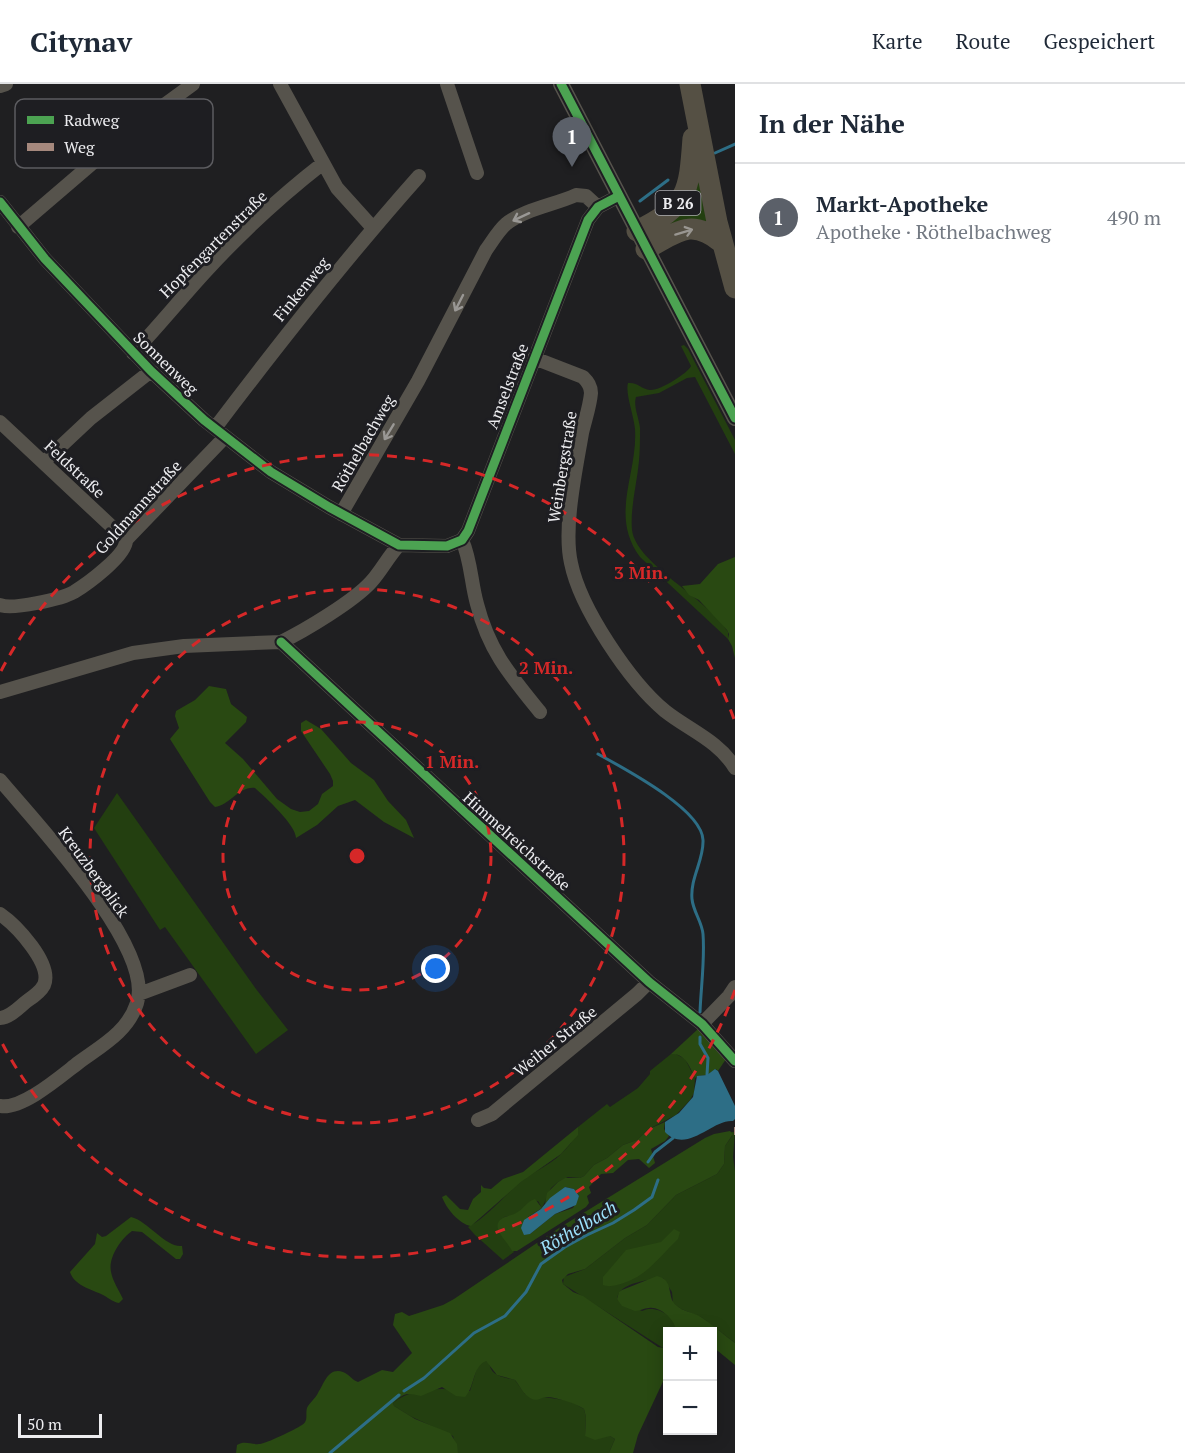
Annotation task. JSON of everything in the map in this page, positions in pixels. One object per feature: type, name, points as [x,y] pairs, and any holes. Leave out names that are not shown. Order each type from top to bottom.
[{"type":"main road","name":"B 26","points":[[690,84],[697,155],[728,256],[735,288]]},
{"type":"main road","name":"B 26","points":[[637,231],[661,219],[674,208],[683,196],[697,155]]},
{"type":"main road","name":"B 26","points":[[637,231],[701,229],[711,234],[728,256]]},
{"type":"street","points":[[0,86],[6,84]]},
{"type":"street","points":[[172,99],[193,84]]},
{"type":"street","points":[[280,84],[337,189],[373,228]]},
{"type":"street","points":[[447,84],[477,173]]},
{"type":"street","points":[[561,84],[735,418]]},
{"type":"street","name":"Hopfengartenstraße","points":[[133,353],[208,269],[244,233],[322,164]]},
{"type":"street","points":[[18,227],[86,168]]},
{"type":"street","name":"Finkenweg","points":[[220,433],[281,340],[419,176]]},
{"type":"street","name":"Röthelbachweg","points":[[399,544],[341,514],[418,381],[486,250],[507,224],[521,215],[581,194],[598,207]]},
{"type":"street","points":[[598,207],[619,196]]},
{"type":"street","name":"Sonnenweg","points":[[0,202],[18,227],[79,297],[151,371],[220,433],[278,477],[341,514]]},
{"type":"street","name":"Amselstraße","points":[[462,540],[468,531],[588,220],[598,207]]},
{"type":"street","name":"Weinbergstraße","points":[[534,358],[583,378],[589,383],[591,392],[582,434],[567,538],[570,562],[585,605],[649,696],[666,711],[719,747],[735,768]]},
{"type":"street","name":"Sonnenweg","points":[[44,462],[91,418],[151,371]]},
{"type":"street","name":"Feldstraße","points":[[0,422],[126,540]]},
{"type":"street","name":"Goldmannstraße","points":[[0,605],[13,607],[74,592],[121,554],[127,545],[126,540],[220,433]]},
{"type":"street","points":[[0,692],[133,653],[184,646],[281,642],[294,636],[363,590],[399,544],[447,546],[462,540],[467,549],[476,601],[493,650],[540,712]]},
{"type":"street","name":"Himmelreichstraße","points":[[281,642],[649,982],[702,1024],[735,1060]]},
{"type":"street","name":"Kreuzbergblick","points":[[0,780],[54,841],[98,900],[126,947],[140,981],[139,994]]},
{"type":"street","points":[[0,914],[22,934],[44,965],[46,973],[43,987],[12,1013],[0,1018]]},
{"type":"street","points":[[0,1106],[9,1106],[31,1097],[111,1040],[131,1017],[139,994],[189,975]]},
{"type":"street","name":"Weiher Straße","points":[[478,1120],[492,1114],[649,982]]},
{"type":"street","points":[[702,1024],[735,987]]},
{"type":"green space","points":[[695,180],[699,182],[710,226],[657,231]]},
{"type":"green space","points":[[684,345],[735,440],[735,454],[695,377],[687,378],[659,393],[636,397],[640,449],[632,530],[636,543],[646,556],[719,620],[728,632],[728,639],[640,557],[631,541],[627,526],[627,494],[635,446],[635,429],[628,383],[655,390],[679,377],[691,366],[681,346]]},
{"type":"green space","points":[[735,557],[735,658],[727,630],[699,600],[689,595],[682,586],[700,584],[718,564]]},
{"type":"green space","points":[[209,686],[226,689],[231,704],[247,717],[246,722],[225,743],[243,759],[277,799],[291,809],[300,812],[309,811],[318,804],[322,794],[333,786],[330,774],[301,731],[301,723],[306,720],[321,729],[351,763],[374,780],[388,801],[406,820],[414,838],[384,822],[355,800],[338,806],[317,825],[296,838],[295,832],[286,819],[255,788],[244,790],[215,807],[170,739],[179,728],[175,716],[176,711],[195,700]]},
{"type":"green space","points":[[117,793],[256,989],[288,1030],[256,1054],[165,927],[160,930],[94,828]]},
{"type":"green space","points":[[698,1029],[728,1056],[718,1071],[716,1069],[707,1075],[695,1078],[683,1058],[671,1054]]},
{"type":"green space","points":[[671,1054],[685,1059],[695,1078],[694,1093],[676,1115],[649,1129],[637,1140],[623,1145],[594,1165],[584,1176],[568,1177],[558,1182],[551,1188],[542,1208],[538,1201],[514,1215],[504,1217],[499,1231],[514,1252],[503,1260],[475,1235],[468,1227],[483,1217],[522,1181],[557,1158],[577,1134],[578,1127],[607,1104],[610,1107],[638,1088],[650,1071]]},
{"type":"green space","points":[[665,1122],[664,1129],[669,1136],[651,1149],[655,1163],[649,1168],[639,1159],[628,1160],[613,1173],[601,1174],[589,1187],[591,1193],[587,1196],[589,1203],[586,1207],[517,1251],[512,1251],[498,1230],[499,1221],[513,1215],[535,1199],[542,1208],[528,1217],[530,1234],[555,1214],[573,1208],[579,1196],[574,1189],[565,1187],[545,1204],[547,1193],[558,1182],[565,1178],[584,1176],[594,1165],[623,1145],[637,1140],[649,1129]]},
{"type":"green space","points":[[578,1127],[578,1135],[561,1154],[521,1182],[471,1226],[458,1219],[447,1206],[442,1197],[446,1195],[460,1209],[468,1210],[473,1199],[481,1192],[481,1185],[491,1189],[503,1179],[523,1172]]},
{"type":"green space","points":[[730,1131],[733,1134],[725,1146],[724,1164],[717,1174],[676,1195],[647,1225],[625,1238],[585,1269],[568,1274],[562,1280],[563,1284],[573,1292],[583,1296],[658,1347],[663,1348],[663,1382],[638,1435],[633,1453],[609,1453],[615,1439],[610,1436],[595,1440],[585,1436],[584,1409],[557,1398],[546,1397],[535,1400],[530,1398],[515,1380],[497,1375],[486,1361],[478,1368],[465,1397],[456,1396],[442,1387],[421,1396],[403,1395],[393,1403],[394,1406],[415,1419],[450,1433],[457,1444],[458,1453],[236,1453],[237,1445],[263,1443],[302,1425],[306,1419],[308,1406],[330,1374],[343,1372],[358,1382],[382,1370],[393,1372],[412,1353],[393,1325],[395,1314],[402,1312],[409,1316],[454,1299],[559,1228],[714,1134]]},
{"type":"green space","points":[[731,1132],[735,1132],[733,1157],[735,1171],[735,1343],[717,1327],[673,1303],[672,1292],[663,1278],[629,1285],[619,1293],[617,1299],[642,1311],[659,1310],[669,1316],[675,1327],[663,1327],[663,1348],[563,1284],[564,1277],[585,1269],[625,1238],[647,1225],[676,1195],[717,1174],[724,1164],[725,1146],[732,1136]]},
{"type":"green space","points":[[131,1217],[170,1243],[182,1246],[183,1254],[180,1259],[176,1259],[142,1232],[132,1231],[120,1244],[111,1260],[112,1276],[123,1299],[119,1303],[79,1283],[70,1272],[95,1244],[97,1233],[102,1237],[106,1236]]},
{"type":"green space","points":[[674,1229],[680,1232],[678,1239],[644,1272],[627,1282],[603,1285],[603,1277],[626,1250],[661,1242]]},
{"type":"green space","points":[[657,1276],[663,1278],[676,1305],[701,1317],[714,1327],[675,1327],[671,1319],[658,1309],[647,1308],[635,1311],[622,1306],[617,1299],[622,1290]]},
{"type":"green space","points":[[717,1329],[735,1343],[735,1365],[717,1350]]},
{"type":"green space","points":[[482,1361],[490,1364],[495,1374],[515,1380],[525,1394],[570,1401],[584,1409],[585,1436],[610,1436],[615,1439],[609,1453],[458,1453],[453,1436],[394,1406],[393,1403],[401,1397],[420,1391],[451,1389],[470,1391],[477,1368]]},
{"type":"water","points":[[715,1069],[735,1106],[735,1119],[691,1138],[682,1140],[673,1138],[665,1132],[665,1122],[679,1113],[693,1097],[697,1076],[707,1075]]},
{"type":"water","points":[[565,1187],[574,1189],[579,1196],[576,1205],[555,1214],[530,1234],[524,1235],[521,1228],[524,1220],[541,1209],[550,1198]]},
{"type":"waterway","points":[[715,153],[735,144]]},
{"type":"waterway","points":[[640,201],[668,180]]},
{"type":"waterway","points":[[598,754],[660,791],[690,815],[699,828],[703,847],[692,891],[693,903],[703,934],[700,1012]]},
{"type":"waterway","points":[[700,1037],[700,1044],[708,1058],[707,1075]]},
{"type":"waterway","name":"Röthelbach","points":[[648,1162],[655,1152],[673,1138]]},
{"type":"waterway","name":"Röthelbach","points":[[404,1391],[424,1378],[474,1333],[505,1316],[526,1292],[541,1264],[565,1247],[634,1210],[652,1197],[658,1180]]},
{"type":"waterway","name":"Röthelbach","points":[[330,1453],[399,1395]]},
{"type":"cycle path","points":[[561,84],[735,418]]},
{"type":"cycle path","points":[[0,202],[45,259],[151,371],[204,420],[271,472],[399,545],[447,546],[462,540],[468,531],[588,220],[598,207],[619,196]]},
{"type":"cycle path","points":[[281,642],[649,982],[702,1024],[735,1061]]},
{"type":"place","name":"Markt-Apotheke","points":[[572,167]]}]
